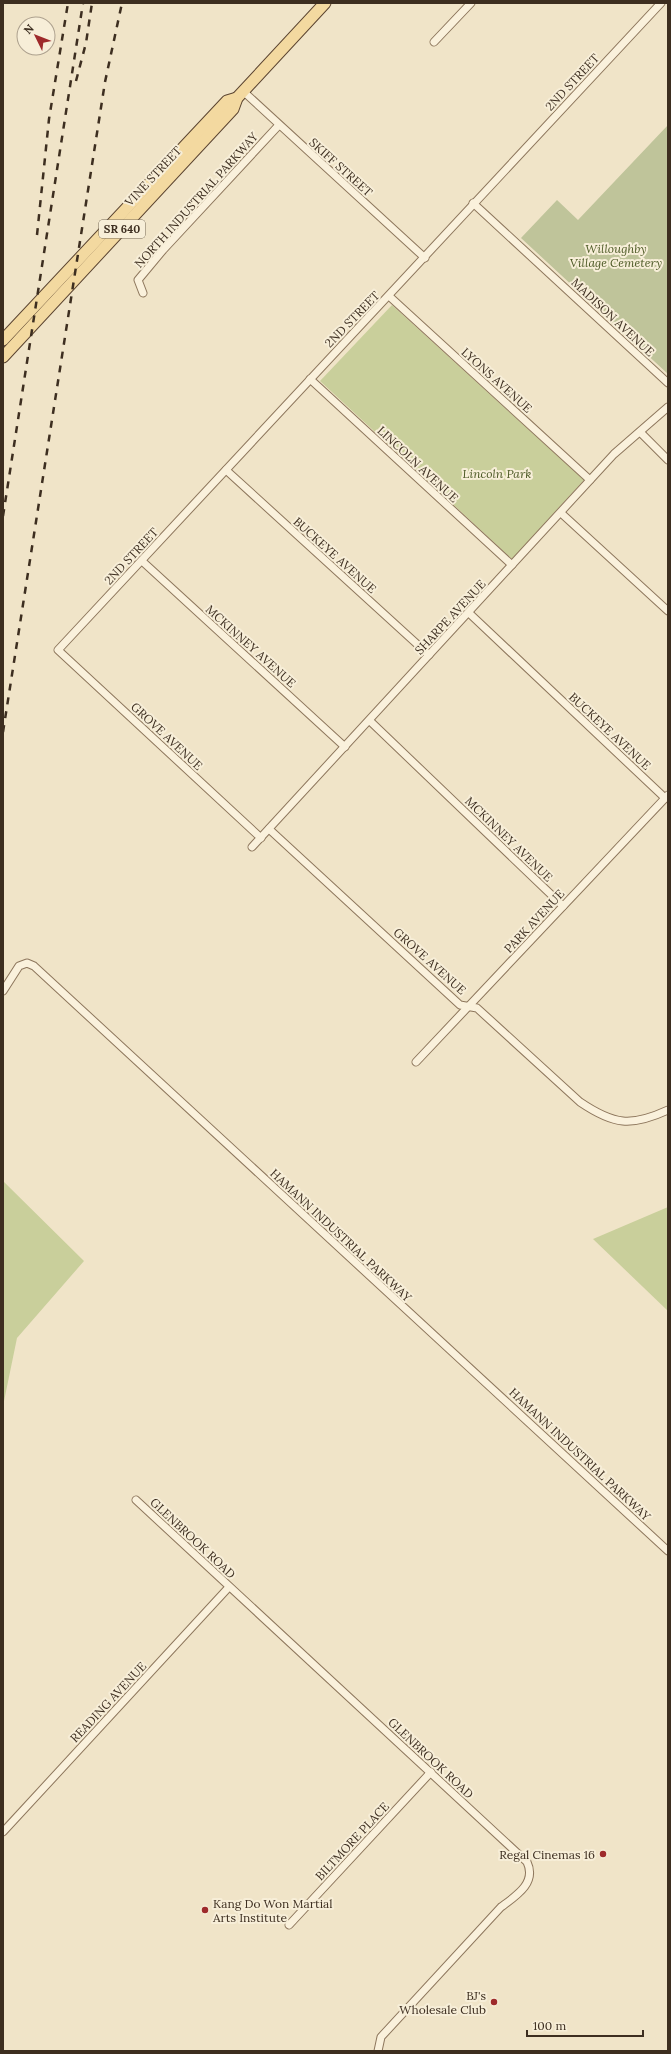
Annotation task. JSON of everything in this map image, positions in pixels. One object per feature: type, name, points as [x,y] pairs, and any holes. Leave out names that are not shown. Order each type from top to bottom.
[{"type":"main road","name":"VINE STREET","points":[[3,357],[233,109],[240,95],[325,3]]},
{"type":"main road","name":"VINE STREET","points":[[3,340],[227,101],[240,95]]},
{"type":"street","points":[[434,42],[471,3]]},
{"type":"street","name":"2ND STREET","points":[[58,650],[310,379],[425,258],[473,203],[660,3]]},
{"type":"street","name":"SKIFF STREET","points":[[240,95],[279,125],[425,258]]},
{"type":"street","name":"NORTH INDUSTRIAL PARKWAY","points":[[143,293],[138,280],[163,250],[279,125]]},
{"type":"street","name":"MADISON AVENUE","points":[[473,203],[668,383]]},
{"type":"street","name":"LYONS AVENUE","points":[[389,296],[590,480]]},
{"type":"street","name":"LINCOLN AVENUE","points":[[310,379],[512,565]]},
{"type":"street","name":"SHARPE AVENUE","points":[[252,847],[370,721],[614,454],[668,407]]},
{"type":"street","points":[[640,432],[668,460]]},
{"type":"street","name":"BUCKEYE AVENUE","points":[[226,470],[429,655]]},
{"type":"street","points":[[561,513],[668,611]]},
{"type":"street","name":"MCKINNEY AVENUE","points":[[142,561],[345,747]]},
{"type":"street","name":"BUCKEYE AVENUE","points":[[469,613],[667,797]]},
{"type":"street","name":"GROVE AVENUE","points":[[58,650],[261,838]]},
{"type":"street","name":"MCKINNEY AVENUE","points":[[370,721],[563,906]]},
{"type":"street","name":"PARK AVENUE","points":[[416,1062],[667,797]]},
{"type":"street","name":"GROVE AVENUE","points":[[269,829],[460,1005],[477,1008],[580,1102],[596,1113],[618,1122],[646,1120],[668,1110]]},
{"type":"street","name":"HAMANN INDUSTRIAL PARKWAY","points":[[3,991],[19,966],[27,963],[34,966],[668,1551]]},
{"type":"street","name":"GLENBROOK ROAD","points":[[136,1500],[525,1859],[530,1874],[527,1884],[519,1894],[501,1907],[381,2037],[378,2051]]},
{"type":"street","name":"READING AVENUE","points":[[3,1832],[229,1587]]},
{"type":"street","name":"BILTMORE PLACE","points":[[289,1925],[431,1772]]},
{"type":"green space","name":"Willoughby Village Cemetery","points":[[668,125],[668,374],[521,238],[557,200],[578,220]]},
{"type":"green space","name":"Lincoln Park","points":[[392,305],[584,480],[512,559],[320,381]]},
{"type":"green space","points":[[3,1181],[84,1261],[17,1338],[3,1406]]},
{"type":"green space","points":[[668,1207],[668,1311],[593,1239]]},
{"type":"railway","points":[[37,235],[49,119],[68,3]]},
{"type":"railway","points":[[3,516],[83,3]]},
{"type":"railway","points":[[76,81],[86,43],[92,3]]},
{"type":"railway","points":[[3,732],[105,82],[122,3]]},
{"type":"place","name":"Regal Cinemas 16","points":[[603,1854]]},
{"type":"place","name":"Kang Do Won Martial Arts Institute","points":[[205,1910]]},
{"type":"place","name":"BJ's Wholesale Club","points":[[494,2002]]}]
